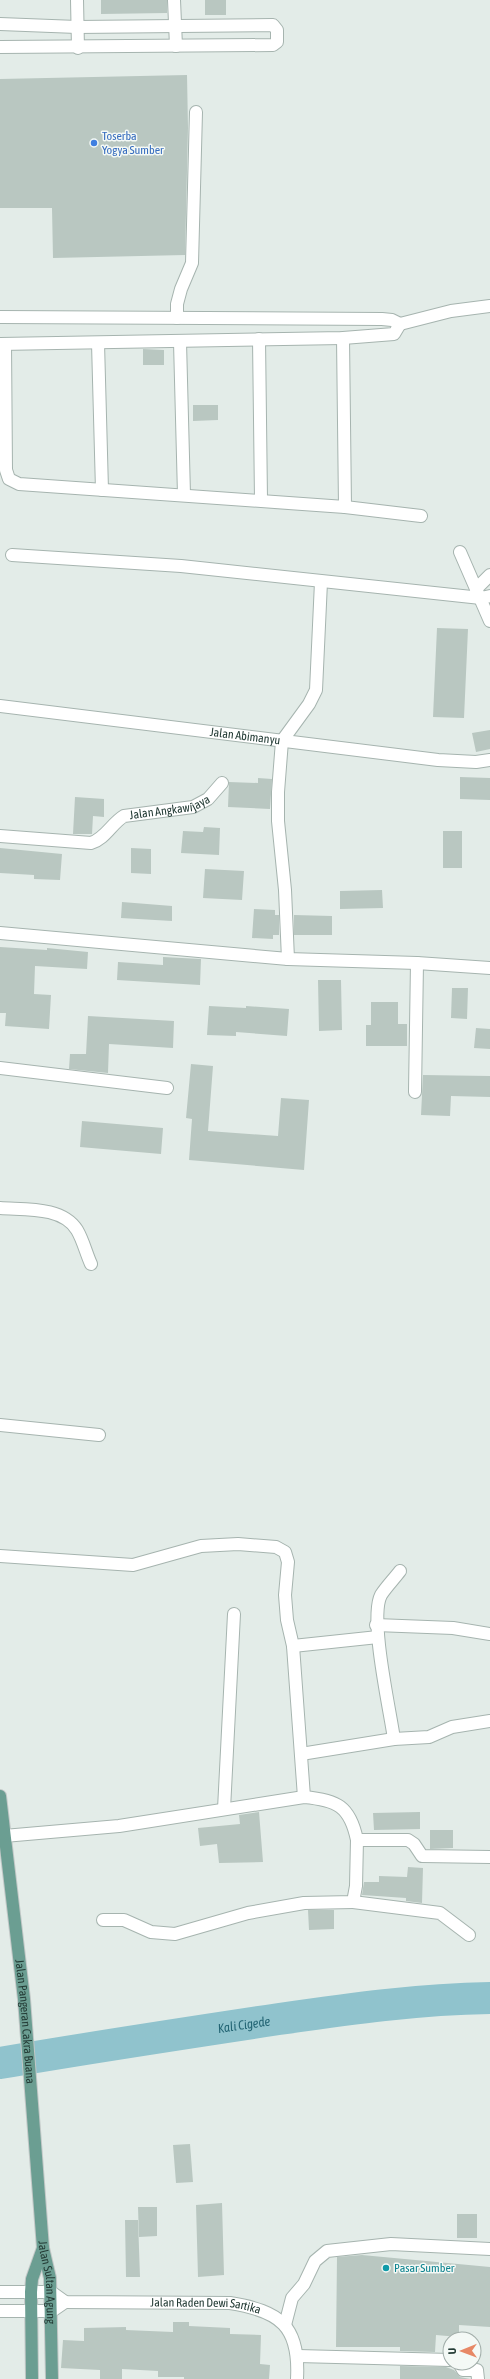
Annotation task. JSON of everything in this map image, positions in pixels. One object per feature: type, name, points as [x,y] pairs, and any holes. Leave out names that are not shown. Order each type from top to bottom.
[{"type":"main road","name":"Jalan Pangeran Cakra Buana","points":[[0,1796],[24,1999],[43,2248]]},
{"type":"main road","name":"Jalan Sultan Agung","points":[[32,2379],[30,2310],[32,2279],[43,2248]]},
{"type":"main road","name":"Jalan Sultan Agung","points":[[43,2248],[48,2265],[51,2292],[52,2379]]},
{"type":"street","points":[[77,0],[78,48]]},
{"type":"street","points":[[174,0],[176,46]]},
{"type":"street","points":[[0,24],[78,27],[273,25],[277,30],[278,42],[273,45],[78,48],[0,47]]},
{"type":"street","points":[[177,318],[179,296],[192,263],[196,112]]},
{"type":"street","points":[[0,317],[382,319],[392,320],[400,324],[451,311],[490,306]]},
{"type":"street","points":[[400,324],[394,334],[343,338],[3,344],[6,470],[9,479],[19,484],[261,500],[345,507],[421,516]]},
{"type":"street","points":[[343,338],[345,507]]},
{"type":"street","points":[[259,339],[261,500]]},
{"type":"street","points":[[180,342],[184,495]]},
{"type":"street","points":[[98,343],[102,490]]},
{"type":"street","points":[[460,552],[482,594],[490,621]]},
{"type":"street","points":[[12,555],[181,566],[321,582],[482,594]]},
{"type":"street","points":[[482,594],[490,575]]},
{"type":"street","points":[[288,959],[285,890],[278,821],[278,792],[282,741],[309,704],[316,690],[321,582]]},
{"type":"street","name":"Jalan Abimanyu","points":[[0,706],[450,761],[490,760]]},
{"type":"street","name":"Jalan Angkawijaya","points":[[0,836],[91,844],[97,842],[117,821],[124,816],[193,807],[208,799],[222,783]]},
{"type":"street","points":[[0,933],[288,959],[418,963],[490,968]]},
{"type":"street","points":[[415,1092],[418,963]]},
{"type":"street","points":[[0,1068],[167,1088]]},
{"type":"street","points":[[0,1208],[57,1213],[62,1216],[76,1229],[91,1264]]},
{"type":"street","points":[[0,1425],[98,1435]]},
{"type":"street","points":[[0,1556],[133,1565],[172,1552],[201,1546],[238,1544],[276,1547],[285,1552],[288,1562],[285,1595],[293,1646],[304,1797]]},
{"type":"street","points":[[394,1739],[376,1625],[378,1605],[381,1595],[400,1571]]},
{"type":"street","points":[[224,1809],[234,1614]]},
{"type":"street","points":[[376,1625],[453,1628],[490,1634]]},
{"type":"street","points":[[293,1646],[378,1637]]},
{"type":"street","points":[[302,1754],[394,1739],[429,1737],[463,1724],[490,1721]]},
{"type":"street","points":[[4,1836],[119,1826],[304,1797],[325,1799],[341,1806],[350,1817],[357,1840],[356,1886],[353,1902]]},
{"type":"street","points":[[357,1840],[408,1840],[414,1844],[422,1856],[490,1857]]},
{"type":"street","points":[[103,1920],[124,1920],[151,1932],[175,1934],[255,1912],[304,1903],[353,1902],[440,1913],[469,1935]]},
{"type":"street","points":[[285,2325],[292,2298],[304,2284],[315,2261],[327,2251],[391,2244],[490,2248]]},
{"type":"street","points":[[0,2292],[51,2292],[65,2302],[52,2310],[0,2311]]},
{"type":"street","name":"Jalan Raden Dewi Sartika","points":[[65,2302],[230,2303],[250,2306],[270,2314],[285,2325],[293,2338],[298,2356],[297,2379]]},
{"type":"street","points":[[298,2356],[442,2360]]},
{"type":"building","points":[[101,0],[167,0],[167,13],[101,14]]},
{"type":"building","points":[[205,0],[226,0],[226,15],[205,15]]},
{"type":"building","name":"Toserba Yogya Sumber","points":[[187,75],[188,128],[185,255],[53,258],[52,208],[0,208],[0,79]]},
{"type":"building","points":[[143,349],[164,350],[164,365],[143,365]]},
{"type":"building","points":[[193,405],[218,405],[218,420],[193,421]]},
{"type":"building","points":[[437,628],[468,629],[464,718],[433,717]]},
{"type":"building","points":[[490,730],[490,749],[476,752],[472,733]]},
{"type":"building","points":[[460,777],[490,778],[490,800],[460,799]]},
{"type":"building","points":[[258,778],[272,779],[270,809],[228,807],[229,782],[258,783]]},
{"type":"building","points":[[75,797],[104,799],[104,817],[93,816],[92,834],[73,834]]},
{"type":"building","points":[[204,827],[220,828],[219,855],[181,853],[183,831],[203,832]]},
{"type":"building","points":[[443,831],[462,831],[462,868],[443,868]]},
{"type":"building","points":[[0,848],[62,854],[60,880],[34,879],[34,875],[0,873]]},
{"type":"building","points":[[131,848],[151,849],[151,874],[131,873]]},
{"type":"building","points":[[205,869],[244,871],[242,900],[203,898]]},
{"type":"building","points":[[382,890],[383,908],[340,909],[340,891]]},
{"type":"building","points":[[122,902],[172,906],[172,921],[121,918]]},
{"type":"building","points":[[254,909],[275,910],[275,915],[279,915],[279,935],[273,935],[273,939],[252,938]]},
{"type":"building","points":[[294,915],[332,916],[332,935],[294,935]]},
{"type":"building","points":[[0,947],[47,950],[47,948],[88,952],[87,969],[35,966],[34,994],[51,995],[49,1029],[5,1026],[6,1013],[0,1013]]},
{"type":"building","points":[[163,957],[201,959],[200,985],[117,980],[118,962],[163,965]]},
{"type":"building","points":[[318,980],[341,980],[342,1030],[319,1031]]},
{"type":"building","points":[[452,988],[468,988],[467,1019],[451,1018]]},
{"type":"building","points":[[371,1002],[398,1002],[398,1024],[407,1024],[407,1046],[366,1046],[366,1025],[371,1025]]},
{"type":"building","points":[[209,1006],[246,1008],[246,1006],[289,1009],[287,1036],[236,1032],[236,1036],[207,1035]]},
{"type":"building","points":[[88,1016],[174,1021],[173,1048],[109,1044],[108,1073],[69,1069],[70,1054],[86,1054]]},
{"type":"building","points":[[476,1028],[490,1029],[490,1049],[474,1048]]},
{"type":"building","points":[[191,1064],[213,1066],[208,1131],[278,1136],[281,1098],[309,1100],[304,1170],[189,1160],[192,1119],[186,1118]]},
{"type":"building","points":[[423,1075],[490,1076],[490,1097],[451,1096],[450,1116],[421,1115]]},
{"type":"building","points":[[82,1121],[163,1128],[161,1154],[80,1147]]},
{"type":"building","points":[[259,1812],[263,1862],[219,1863],[217,1844],[200,1846],[198,1828],[240,1824],[239,1815]]},
{"type":"building","points":[[420,1812],[420,1829],[374,1830],[373,1813]]},
{"type":"building","points":[[430,1830],[453,1830],[453,1848],[430,1849]]},
{"type":"building","points":[[408,1867],[423,1868],[422,1903],[406,1901],[406,1898],[362,1895],[364,1882],[379,1882],[379,1876],[407,1877]]},
{"type":"building","points":[[308,1910],[334,1910],[334,1929],[309,1930]]},
{"type":"building","points":[[190,2144],[193,2182],[176,2183],[173,2145]]},
{"type":"building","points":[[222,2203],[224,2275],[198,2277],[196,2205]]},
{"type":"building","points":[[138,2207],[157,2207],[157,2236],[139,2237]]},
{"type":"building","points":[[457,2214],[477,2214],[477,2238],[457,2238]]},
{"type":"building","points":[[125,2220],[138,2220],[140,2277],[126,2277]]},
{"type":"building","points":[[362,2255],[490,2267],[490,2327],[459,2325],[459,2331],[442,2331],[442,2336],[436,2335],[435,2352],[400,2351],[400,2347],[336,2347],[337,2257]]},
{"type":"building","points":[[173,2322],[189,2322],[189,2326],[230,2328],[230,2334],[261,2335],[260,2364],[270,2365],[269,2379],[184,2379],[184,2377],[158,2377],[158,2371],[122,2369],[122,2379],[100,2379],[100,2370],[61,2368],[63,2340],[84,2341],[84,2328],[126,2327],[126,2330],[173,2332]]},
{"type":"building","points":[[400,2366],[442,2367],[442,2371],[455,2371],[460,2377],[470,2379],[400,2379]]},
{"type":"waterway","name":"Kali Cigede","points":[[0,2063],[279,2019],[384,2005],[437,2000],[490,1998]]},
{"type":"place","name":"Toserba Yogya Sumber","points":[[94,143]]},
{"type":"place","name":"Pasar Sumber","points":[[386,2268]]}]
